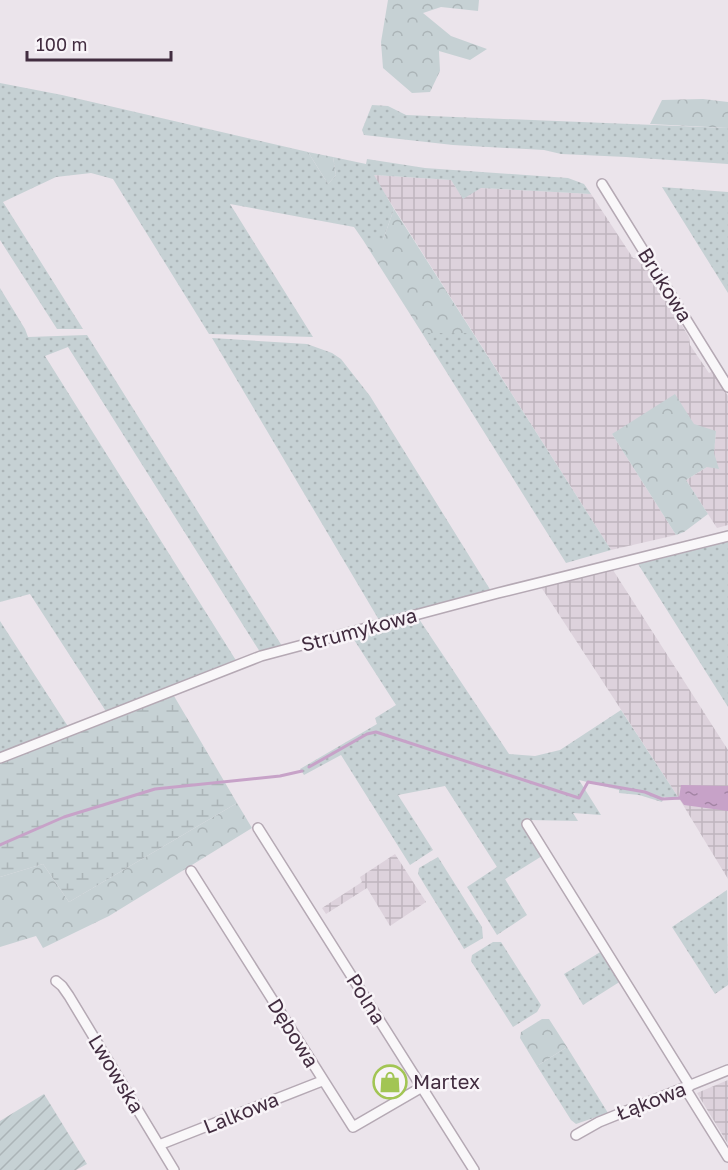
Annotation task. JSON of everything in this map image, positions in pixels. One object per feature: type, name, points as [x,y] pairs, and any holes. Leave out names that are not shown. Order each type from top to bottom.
[{"type":"street","name":"Brukowa","points":[[602,184],[728,387]]},
{"type":"street","name":"Strumykowa","points":[[0,758],[261,656],[498,593],[728,536]]},
{"type":"street","points":[[527,824],[728,1157]]},
{"type":"street","name":"Polna","points":[[258,828],[474,1170]]},
{"type":"street","name":"Dębowa","points":[[191,871],[353,1127],[422,1087]]},
{"type":"street","name":"Lwowska","points":[[56,981],[69,996],[174,1170]]},
{"type":"street","name":"Łąkowa","points":[[576,1135],[599,1122],[728,1070]]},
{"type":"street","name":"Lalkowa","points":[[159,1145],[322,1081]]},
{"type":"shaded area","points":[[373,175],[451,180],[463,198],[480,188],[591,194],[633,258],[642,260],[689,337],[690,345],[709,373],[713,371],[728,396],[728,525],[717,528],[686,480],[707,467],[714,453],[716,431],[612,434],[676,535],[611,550]]},
{"type":"shaded area","points":[[613,570],[728,750],[728,879],[680,800],[541,587]]},
{"type":"shaded area","points":[[395,854],[426,902],[390,926],[367,888],[326,914],[322,908],[362,882],[360,877]]},
{"type":"shaded area","points":[[728,1080],[728,1144],[697,1093]]},
{"type":"green space","points":[[388,0],[479,0],[478,11],[441,7],[423,13],[451,36],[487,49],[470,60],[439,51],[440,71],[430,92],[412,93],[383,68],[381,42]]},
{"type":"green space","points":[[0,83],[62,95],[308,152],[328,184],[336,175],[333,157],[366,164],[367,159],[425,168],[568,178],[584,184],[591,194],[481,188],[463,199],[451,180],[374,175],[394,209],[383,240],[363,240],[354,227],[230,204],[313,337],[209,334],[113,179],[91,173],[56,177],[3,202],[83,329],[57,329],[0,240]]},
{"type":"green space","points":[[703,99],[728,102],[728,128],[650,124],[662,100]]},
{"type":"green space","points":[[372,105],[388,106],[406,115],[728,128],[728,164],[561,154],[544,150],[453,145],[364,135],[362,130]]},
{"type":"green space","points":[[308,152],[333,157],[336,175],[328,184]]},
{"type":"green space","points":[[662,187],[728,192],[728,293]]},
{"type":"green space","points":[[394,209],[473,333],[422,333],[363,240],[383,240]]},
{"type":"green space","points":[[0,288],[28,337],[87,335],[282,646],[260,652],[68,347],[45,356],[237,662],[107,713],[30,594],[0,602]]},
{"type":"green space","points":[[422,333],[473,333],[611,550],[566,563]]},
{"type":"green space","points":[[212,338],[307,344],[332,353],[341,359],[370,396],[491,591],[379,620]]},
{"type":"green space","points":[[675,394],[694,424],[716,431],[714,453],[719,469],[707,467],[686,480],[708,514],[684,532],[676,535],[612,434]]},
{"type":"green space","points":[[728,540],[728,707],[638,564]]},
{"type":"green space","points":[[419,619],[509,754],[535,756],[560,750],[621,710],[680,800],[664,797],[662,802],[639,795],[619,793],[619,790],[579,780],[601,815],[573,813],[578,821],[529,820],[522,824],[542,856],[505,879],[527,915],[497,935],[467,887],[497,867],[445,786],[398,795],[433,850],[410,865],[341,755],[304,775],[300,769],[377,724],[375,718],[396,705],[351,635]]},
{"type":"green space","points":[[0,621],[69,728],[0,756]]},
{"type":"green space","points":[[174,696],[237,803],[69,902],[43,864],[0,877],[0,761]]},
{"type":"green space","points":[[237,803],[252,828],[109,916],[43,948],[36,936],[0,947],[0,877],[43,864],[69,902]]},
{"type":"green space","points":[[438,857],[482,927],[483,938],[464,949],[418,874],[419,868]]},
{"type":"green space","points":[[727,890],[728,985],[715,994],[672,927]]},
{"type":"green space","points":[[493,942],[501,942],[541,1005],[537,1012],[513,1027],[471,961],[472,955]]},
{"type":"green space","points":[[602,951],[621,981],[583,1005],[564,974]]},
{"type":"green space","points":[[542,1019],[549,1019],[567,1047],[537,1066],[520,1038],[521,1032]]},
{"type":"green space","points":[[567,1047],[608,1113],[576,1124],[571,1120],[537,1066]]},
{"type":"green space","points":[[44,1094],[87,1164],[76,1170],[0,1170],[0,1121]]},
{"type":"water","points":[[681,785],[728,786],[728,811],[684,805],[679,798]]},
{"type":"waterway","points":[[309,767],[367,734],[376,732],[579,798],[588,782],[645,792],[662,799],[682,798]]},
{"type":"waterway","points":[[0,845],[64,817],[155,789],[280,776],[302,771]]},
{"type":"place","name":"Martex","points":[[390,1082]]}]
